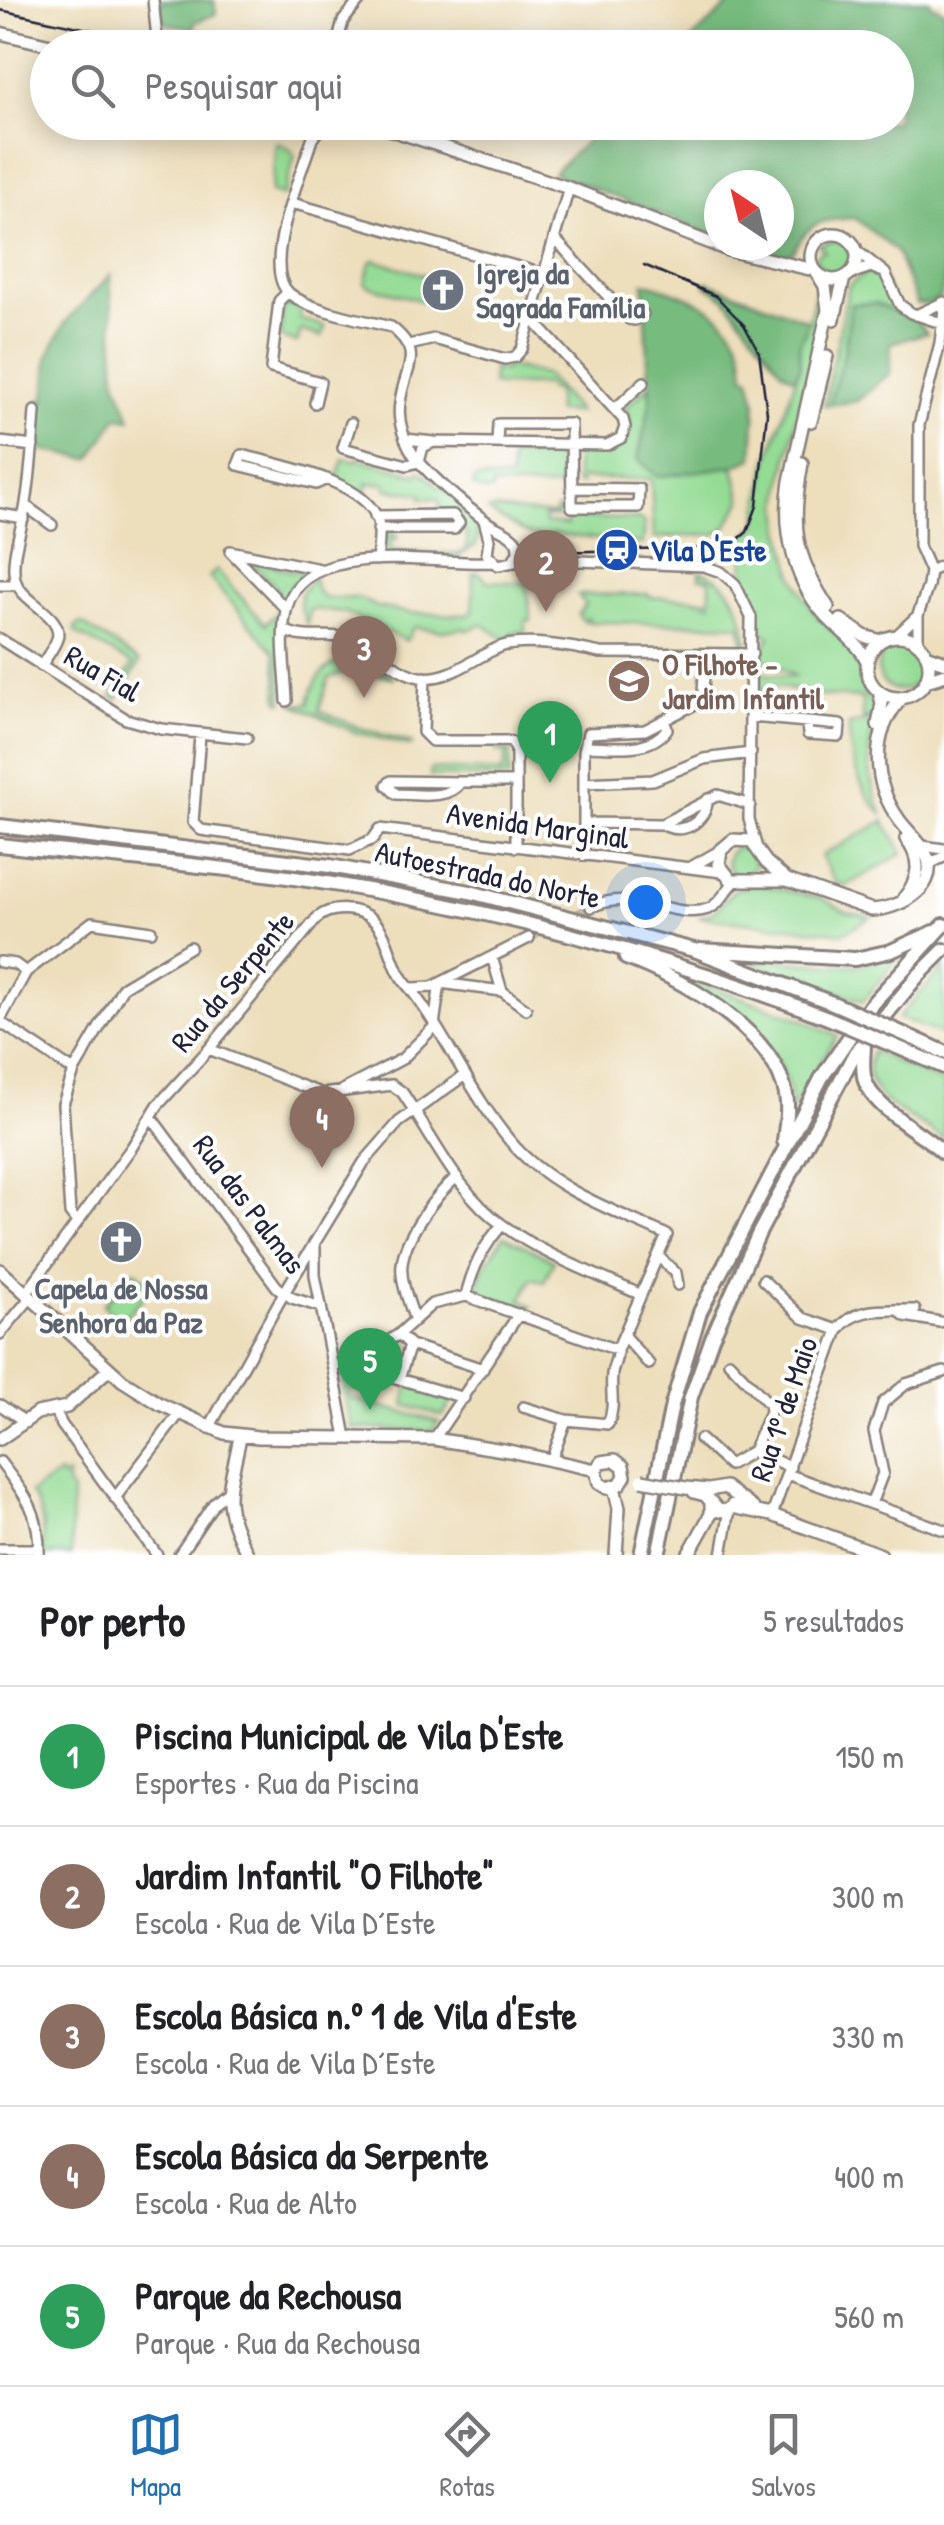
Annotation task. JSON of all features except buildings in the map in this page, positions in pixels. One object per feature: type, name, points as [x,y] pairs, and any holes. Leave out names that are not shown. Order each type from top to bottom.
[{"type":"highway","points":[[928,657],[944,662]]},
{"type":"highway","points":[[927,680],[944,675]]},
{"type":"highway","name":"Autoestrada do Norte","points":[[0,826],[272,858],[432,884],[550,910],[694,950],[836,1004],[913,1043],[944,1068]]},
{"type":"highway","name":"Autoestrada do Norte","points":[[0,846],[337,884],[494,915],[715,977],[828,1018],[944,1052]]},
{"type":"highway","points":[[694,950],[856,958],[891,951],[940,928]]},
{"type":"highway","points":[[641,1555],[672,1405],[700,1312],[822,1077],[871,1004],[940,928]]},
{"type":"highway","points":[[603,943],[696,992],[757,1041],[784,1087],[782,1150]]},
{"type":"highway","points":[[658,1555],[684,1427],[712,1338],[794,1164],[846,1068],[906,989],[943,952]]},
{"type":"highway","points":[[913,1043],[944,1042]]},
{"type":"highway","points":[[864,1043],[864,1079],[869,1091],[882,1107],[928,1138],[944,1154]]},
{"type":"main road","points":[[0,33],[30,40]]},
{"type":"main road","points":[[421,140],[569,188],[728,250],[773,263],[786,262],[812,250],[820,238],[834,234],[848,238],[856,251],[856,263],[847,276],[807,437],[794,520],[809,574],[831,611],[847,626],[881,641]]},
{"type":"main road","points":[[812,250],[816,271],[825,286],[828,310],[790,481],[788,530],[808,592],[868,661]]},
{"type":"main road","points":[[786,262],[816,271],[830,280],[847,276]]},
{"type":"main road","points":[[731,880],[787,880],[872,910],[884,910],[924,885],[924,862],[920,846],[896,816],[879,774],[879,741],[886,718],[902,698],[916,693],[927,680],[928,657],[918,642],[897,636],[881,641],[868,661],[869,678],[882,703],[871,770],[879,796],[924,862]]},
{"type":"main road","points":[[879,692],[902,698]]},
{"type":"main road","points":[[731,880],[719,864],[721,850],[733,840],[745,839],[787,880]]},
{"type":"main road","points":[[731,880],[760,869],[759,850]]},
{"type":"main road","points":[[901,901],[924,862]]},
{"type":"main road","points":[[0,1270],[143,1394],[210,1428],[240,1436],[434,1439],[596,1470]]},
{"type":"main road","points":[[0,1439],[36,1413],[67,1407],[110,1369]]},
{"type":"main road","points":[[240,1436],[227,1492],[229,1517],[248,1555]]},
{"type":"main road","points":[[612,1460],[623,1466],[624,1476],[614,1488],[599,1483],[596,1470],[602,1462],[612,1460]]},
{"type":"main road","points":[[624,1476],[686,1488],[726,1487],[766,1513],[882,1555]]},
{"type":"main road","points":[[614,1488],[619,1508],[616,1555]]},
{"type":"main road","points":[[686,1488],[705,1495],[720,1508],[766,1513]]},
{"type":"main road","points":[[715,1489],[720,1508]]},
{"type":"main road","points":[[690,1555],[734,1493]]},
{"type":"street","points":[[153,0],[156,30]]},
{"type":"street","points":[[341,30],[360,0]]},
{"type":"street","points":[[312,140],[292,202],[277,264],[278,275],[288,292],[302,301],[391,327],[409,345],[412,357],[399,406],[408,443],[419,462],[484,520],[516,541],[516,556]]},
{"type":"street","points":[[409,345],[434,339],[504,359],[514,357],[522,349],[532,319],[569,188]]},
{"type":"street","points":[[292,202],[543,274]]},
{"type":"street","points":[[554,238],[629,320],[643,314]]},
{"type":"street","points":[[856,251],[885,273],[900,305],[916,316],[942,323]]},
{"type":"street","points":[[847,276],[871,267],[885,273]]},
{"type":"street","points":[[288,292],[279,301],[272,368],[320,382],[314,403]]},
{"type":"street","points":[[916,316],[944,306],[940,360],[919,425],[919,546],[930,570],[918,615],[918,642]]},
{"type":"street","points":[[408,443],[607,445],[621,438],[624,428],[615,409],[532,319]]},
{"type":"street","points":[[615,409],[644,382]]},
{"type":"street","points":[[36,411],[26,506],[14,571],[16,585],[58,629],[58,638],[42,666]]},
{"type":"street","points":[[351,423],[343,448],[407,465],[419,462]]},
{"type":"street","points":[[497,442],[498,424],[570,424],[572,507],[638,507],[639,489],[572,488]]},
{"type":"street","points":[[0,442],[33,446]]},
{"type":"street","points":[[408,443],[424,447],[434,442]]},
{"type":"street","points":[[419,462],[424,447]]},
{"type":"street","points":[[327,479],[316,484],[238,466],[242,455],[327,479],[354,494],[375,516],[377,560]]},
{"type":"street","points":[[26,506],[52,525]]},
{"type":"street","points":[[0,514],[24,518]]},
{"type":"street","points":[[375,516],[453,515],[459,523],[454,529],[378,529]]},
{"type":"street","points":[[484,520],[490,558]]},
{"type":"street","points":[[490,539],[504,533]]},
{"type":"street","points":[[286,609],[230,551],[320,568],[377,560],[480,564],[490,558]]},
{"type":"street","points":[[490,558],[503,565],[516,556],[704,566],[721,572],[745,600],[751,618],[749,819],[759,850]]},
{"type":"street","points":[[930,570],[944,566]]},
{"type":"street","points":[[287,701],[286,609],[292,592],[320,568]]},
{"type":"street","points":[[0,585],[16,585]]},
{"type":"street","points":[[897,636],[918,615]]},
{"type":"street","points":[[284,630],[293,635],[358,640],[402,671],[425,677],[446,674],[507,645],[579,647],[600,653],[752,654]]},
{"type":"street","name":"Rua Fial","points":[[0,640],[126,719],[200,735],[247,738]]},
{"type":"street","points":[[584,856],[585,738],[592,731],[645,730],[697,703],[703,693],[705,654]]},
{"type":"street","points":[[425,677],[423,732],[432,741],[511,742],[516,749],[516,847]]},
{"type":"street","points":[[751,718],[807,723]]},
{"type":"street","points":[[585,746],[644,746],[660,739],[667,729],[665,722]]},
{"type":"street","name":"Avenida Marginal","points":[[200,735],[193,822],[201,830],[350,850],[361,847],[380,829],[689,868],[731,880]]},
{"type":"street","points":[[584,782],[653,780],[704,759],[751,753]]},
{"type":"street","points":[[461,782],[447,794],[396,794],[387,785],[390,781],[516,782]]},
{"type":"street","points":[[585,824],[662,824],[718,795],[750,805]]},
{"type":"street","points":[[733,840],[749,819]]},
{"type":"street","points":[[920,846],[944,849]]},
{"type":"street","points":[[689,868],[721,850]]},
{"type":"street","points":[[924,862],[944,857]]},
{"type":"street","points":[[591,906],[619,898],[695,911],[710,908],[731,880]]},
{"type":"street","name":"Rua da Serpente","points":[[0,1334],[151,1117],[325,911],[334,908],[372,918],[404,981],[413,988]]},
{"type":"street","points":[[74,1072],[0,1021],[26,972],[92,922],[151,932]]},
{"type":"street","points":[[413,988],[440,983],[529,938]]},
{"type":"street","points":[[77,1222],[70,1213],[63,1104],[74,1072],[123,987],[190,947]]},
{"type":"street","points":[[492,957],[502,991]]},
{"type":"street","points":[[0,962],[15,964],[26,972]]},
{"type":"street","points":[[440,983],[502,991],[526,1009]]},
{"type":"street","points":[[340,1092],[402,1059],[434,1027],[440,983]]},
{"type":"street","points":[[413,988],[434,1027],[510,1142],[544,1174],[667,1235],[618,1350],[608,1424],[566,1420],[523,1407]]},
{"type":"street","points":[[209,1049],[322,1094],[392,1085]]},
{"type":"street","points":[[386,1069],[392,1085],[402,1092],[457,1177],[502,1225],[642,1296]]},
{"type":"street","points":[[210,1428],[284,1293],[364,1162],[399,1122],[465,1075]]},
{"type":"street","name":"Rua das Palmas","points":[[151,1117],[284,1293],[320,1307]]},
{"type":"street","points":[[414,1318],[402,1263],[434,1198],[457,1177]]},
{"type":"street","points":[[466,1296],[471,1274],[502,1225]]},
{"type":"street","points":[[315,1244],[315,1276],[346,1437]]},
{"type":"street","points":[[658,1256],[676,1273],[678,1285]]},
{"type":"street","points":[[763,1280],[803,1318],[838,1330]]},
{"type":"street","points":[[334,1367],[400,1334],[432,1304],[466,1296],[618,1350]]},
{"type":"street","name":"Rua 1º de Maio","points":[[900,1310],[904,1316],[940,1322]]},
{"type":"street","name":"Rua 1º de Maio","points":[[766,1513],[788,1470],[838,1330],[846,1318],[860,1312],[915,1310]]},
{"type":"street","points":[[434,1439],[519,1314]]},
{"type":"street","points":[[400,1334],[410,1345],[482,1369]]},
{"type":"street","points":[[624,1336],[649,1364]]},
{"type":"street","points":[[399,1379],[410,1345]]},
{"type":"street","points":[[354,1359],[358,1368],[464,1398]]},
{"type":"street","points":[[700,1439],[729,1465],[752,1451],[770,1412],[768,1404],[729,1362]]},
{"type":"street","points":[[871,1504],[883,1473],[874,1431],[883,1402],[906,1384],[944,1372]]},
{"type":"street","points":[[0,1405],[24,1421]]},
{"type":"street","points":[[56,1411],[62,1425],[157,1555]]},
{"type":"street","points":[[115,1498],[179,1414]]},
{"type":"street","points":[[552,1461],[566,1420]]},
{"type":"street","points":[[752,1451],[788,1470],[944,1530]]},
{"type":"street","points":[[0,1462],[36,1515],[39,1552],[0,1549]]},
{"type":"street","points":[[179,1555],[214,1503],[227,1492]]},
{"type":"street","points":[[720,1508],[725,1526],[722,1555]]},
{"type":"green space","points":[[160,0],[214,0],[216,14],[195,22],[194,28],[162,23]]},
{"type":"green space","points":[[734,0],[930,0],[931,5],[944,10],[944,282],[941,297],[930,304],[917,304],[896,251],[855,218],[817,224],[794,250],[794,170],[704,170],[704,231],[553,173],[587,140],[914,140],[914,30],[702,30]]},
{"type":"green space","points":[[276,143],[288,147],[295,156],[283,196],[271,192]]},
{"type":"green space","points":[[835,240],[850,248],[851,266],[834,276],[818,269],[822,267],[815,259],[825,251],[819,245]]},
{"type":"green space","points":[[374,260],[428,276],[431,281],[422,301],[368,286],[365,283]]},
{"type":"green space","points":[[867,272],[882,277],[900,314],[875,303],[851,305],[844,353],[829,405],[824,405],[849,285]]},
{"type":"green space","points":[[110,275],[116,380],[131,419],[117,417],[90,459],[37,449],[48,356],[65,323]]},
{"type":"green space","points":[[644,282],[712,310],[733,331],[756,401],[753,458],[734,466],[657,477],[638,459],[650,403]]},
{"type":"green space","points":[[707,282],[809,321],[799,346],[800,366],[795,378],[783,372],[725,298],[705,285]]},
{"type":"green space","points":[[816,289],[823,299],[822,313],[784,475],[782,529],[793,574],[803,594],[817,616],[858,656],[864,693],[877,706],[876,716],[863,719],[862,698],[806,695],[805,691],[772,686],[766,686],[762,692],[762,708],[771,708],[772,714],[757,710],[757,673],[797,677],[759,656],[770,637],[758,630],[744,573],[743,539],[757,524],[767,463],[800,366],[799,346]]},
{"type":"green space","points":[[875,303],[916,320],[927,333],[891,343],[890,373],[857,401],[829,405],[844,353],[851,304]]},
{"type":"green space","points":[[292,304],[301,307],[300,319],[325,326],[322,337],[301,330],[297,343],[280,337],[283,309]]},
{"type":"green space","points":[[507,366],[545,375],[578,412],[557,412],[556,390],[549,390],[548,385],[492,385],[493,368],[505,371]]},
{"type":"green space","points":[[649,386],[650,403],[638,459],[657,476],[734,466],[742,501],[725,529],[715,534],[654,538],[651,479],[581,479],[580,485],[576,483],[576,452],[610,447],[622,440],[630,421],[625,407]]},
{"type":"green space","points":[[511,456],[560,456],[560,488],[493,486],[492,491],[481,491],[473,486],[475,479],[510,479]]},
{"type":"green space","points":[[357,458],[424,474],[469,514],[475,524],[476,545],[458,557],[386,557],[386,533],[395,533],[397,539],[391,539],[391,550],[462,553],[467,546],[467,534],[461,528],[463,518],[456,512],[440,511],[439,499],[386,489],[386,484],[367,483],[367,500],[337,477],[343,459]]},
{"type":"green space","points":[[556,509],[560,509],[560,517],[544,517],[545,523],[567,525],[568,518],[638,519],[645,522],[643,544],[552,534],[551,542],[523,532],[488,511],[555,515]]},
{"type":"green space","points":[[249,557],[291,571],[308,571],[291,586],[284,603],[275,593],[279,591],[257,568],[252,568],[246,560]]},
{"type":"green space","points":[[217,570],[265,624],[277,613],[283,702],[279,701],[275,653],[209,577]]},
{"type":"green space","points":[[700,571],[729,590],[743,621],[747,644],[740,625],[589,622],[588,618],[584,622],[578,614],[586,605],[578,595],[648,594],[705,599],[710,603],[710,579],[700,578]]},
{"type":"green space","points":[[478,572],[487,581],[527,583],[531,621],[525,621],[525,632],[513,632],[512,640],[506,640],[482,624],[466,631],[414,627],[406,641],[344,612],[310,609],[307,625],[300,606],[301,592],[314,578],[317,591],[325,598],[359,598],[377,607],[410,613],[468,615],[473,611],[473,574]]},
{"type":"green space","points":[[81,623],[140,662],[117,700],[112,697],[133,664],[76,633],[75,628]]},
{"type":"green space","points":[[900,646],[916,652],[922,668],[916,684],[900,690],[884,684],[878,668],[884,652]]},
{"type":"green space","points":[[351,649],[395,678],[356,669],[329,678],[319,710],[357,727],[412,743],[411,746],[354,732],[292,703],[309,704],[322,673],[335,663],[352,659]]},
{"type":"green space","points":[[875,719],[870,768],[883,815],[862,785],[849,737],[849,725]]},
{"type":"green space","points":[[497,747],[510,749],[509,778],[430,776],[431,769],[503,772],[506,752],[497,752]]},
{"type":"green space","points":[[884,821],[903,853],[846,886],[835,882],[821,856]]},
{"type":"green space","points":[[741,847],[751,851],[755,861],[751,871],[741,875],[731,871],[727,861],[731,851]]},
{"type":"green space","points":[[760,885],[821,898],[847,912],[871,917],[843,933],[698,917],[714,912],[735,889]]},
{"type":"green space","points":[[903,953],[863,1001],[737,957],[863,965]]},
{"type":"green space","points":[[944,966],[944,1035],[898,1018]]},
{"type":"green space","points":[[678,975],[804,1020],[837,1036],[792,1111],[780,1067],[767,1049],[734,1017]]},
{"type":"green space","points":[[872,1051],[944,1083],[944,1140],[879,1095],[871,1083]]},
{"type":"green space","points":[[504,1236],[554,1260],[544,1282],[532,1278],[521,1300],[532,1306],[529,1313],[479,1294],[476,1289]]},
{"type":"green space","points":[[135,1270],[153,1287],[121,1321],[103,1305]]},
{"type":"green space","points":[[399,1336],[409,1345],[398,1377],[359,1367],[356,1360]]},
{"type":"green space","points":[[351,1368],[350,1398],[439,1422],[431,1431],[352,1428],[340,1373]]},
{"type":"green space","points":[[408,1383],[453,1399],[443,1416],[405,1405]]},
{"type":"green space","points":[[59,1474],[62,1478],[67,1475],[72,1492],[71,1555],[43,1555],[41,1515],[30,1493]]},
{"type":"waterway","points":[[938,878],[944,877]]},
{"type":"tunnel","points":[[529,938],[591,907]]},
{"type":"tram line","points":[[0,10],[92,30]]},
{"type":"tram line","points":[[549,552],[720,548],[747,532],[757,506],[767,413],[759,352],[744,325],[716,296],[644,265]]},
{"type":"place","name":"Igreja da Sagrada Família","points":[[443,290]]},
{"type":"place","name":"Vila D'Este","points":[[617,550]]},
{"type":"place","name":"Jardim Infantil \"O Filhote\"","points":[[546,612]]},
{"type":"place","name":"O Filhote - Jardim Infantil","points":[[629,681]]},
{"type":"place","name":"Escola Básica n.º 1 de Vila d'Este","points":[[364,698]]},
{"type":"place","name":"Piscina Municipal de Vila D'Este","points":[[550,783]]},
{"type":"place","name":"Escola Básica da Serpente","points":[[322,1168]]},
{"type":"place","name":"Capela de Nossa Senhora da Paz","points":[[121,1242]]},
{"type":"place","name":"Parque da Rechousa","points":[[370,1410]]}]
